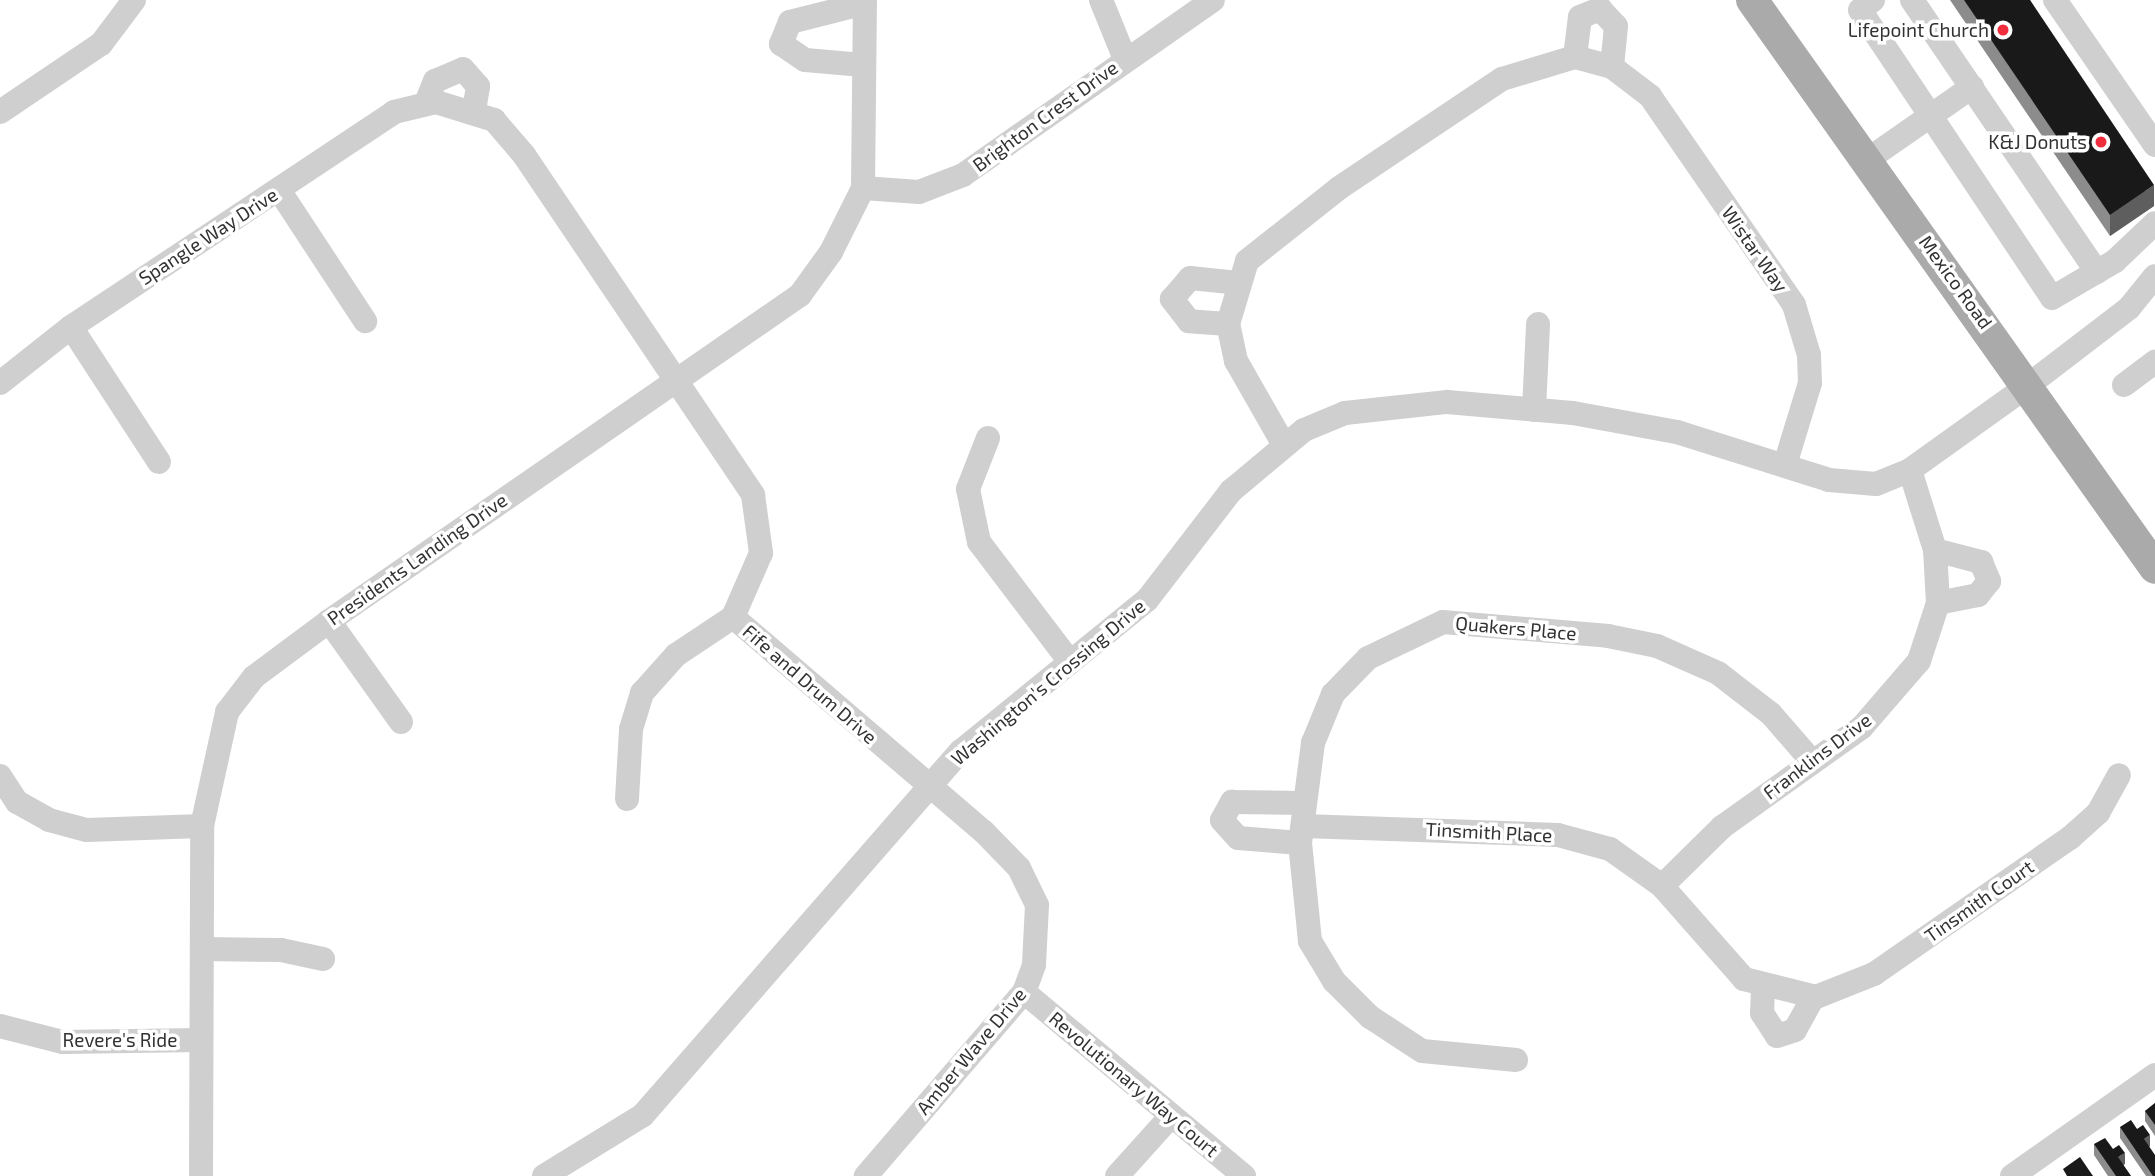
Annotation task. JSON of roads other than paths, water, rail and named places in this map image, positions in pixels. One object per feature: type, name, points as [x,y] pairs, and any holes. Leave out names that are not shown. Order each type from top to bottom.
[{"type":"main road","name":"Mexico Road","points":[[1752,0],[2030,384],[2155,568]]},
{"type":"street","points":[[0,112],[101,44],[134,0]]},
{"type":"street","points":[[1101,0],[1125,59]]},
{"type":"street","name":"Brighton Crest Drive","points":[[863,188],[919,192],[963,176],[1125,59],[1213,0]]},
{"type":"street","points":[[1873,0],[1860,10],[1928,116],[2052,298],[2097,272],[2155,223]]},
{"type":"street","points":[[1912,0],[2097,272]]},
{"type":"street","points":[[2055,0],[2155,145]]},
{"type":"street","name":"Presidents Landing Drive","points":[[201,1176],[202,826],[226,712],[254,677],[329,621],[679,382],[800,295],[831,252],[863,188],[865,2],[790,22],[781,44],[805,60],[863,65]]},
{"type":"street","points":[[1283,445],[1236,361],[1228,324],[1238,283],[1265,242],[1339,188],[1503,79],[1575,57],[1580,17],[1601,9],[1616,26],[1612,67]]},
{"type":"street","name":"Wistar Way","points":[[1575,57],[1612,67],[1650,96],[1794,305],[1810,355],[1810,383],[1785,465]]},
{"type":"street","points":[[426,103],[435,81],[463,69],[478,86],[474,110]]},
{"type":"street","points":[[1867,160],[1972,88]]},
{"type":"street","name":"Spangle Way Drive","points":[[0,383],[71,327],[394,112],[426,103],[474,110],[494,120],[524,155],[679,382]]},
{"type":"street","points":[[279,190],[365,321]]},
{"type":"street","name":"Washington's Crossing Drive","points":[[544,1176],[643,1115],[961,751],[1147,600],[1231,491],[1283,445],[1358,411],[1447,402],[1632,421],[1850,484],[1876,484],[1910,470],[2030,384],[2129,308],[2155,276]]},
{"type":"street","points":[[1228,324],[1189,321],[1175,311],[1172,299],[1190,278],[1238,283]]},
{"type":"street","points":[[1534,410],[1538,324]]},
{"type":"street","points":[[71,327],[159,462]]},
{"type":"street","points":[[2124,385],[2155,362]]},
{"type":"street","name":"Fife and Drum Drive","points":[[679,382],[753,495],[762,529],[758,562],[733,617],[929,786]]},
{"type":"street","points":[[988,438],[968,489],[979,542],[1070,662]]},
{"type":"street","name":"Franklins Drive","points":[[1662,886],[1722,827],[1811,760],[1862,727],[1902,686],[1919,661],[1937,603],[1935,550],[1910,470]]},
{"type":"street","points":[[1935,550],[1981,562],[1989,581],[1978,595],[1937,603]]},
{"type":"street","points":[[627,799],[631,729],[642,693],[676,654],[733,617]]},
{"type":"street","points":[[329,621],[401,722]]},
{"type":"street","name":"Quakers Place","points":[[1516,1060],[1422,1051],[1361,1008],[1310,941],[1302,824],[1313,743],[1333,694],[1368,658],[1443,622],[1608,636],[1657,646],[1718,674],[1771,714],[1811,760]]},
{"type":"street","name":"Tinsmith Court","points":[[1813,997],[1874,974],[2070,838],[2098,813],[2119,775]]},
{"type":"street","points":[[0,776],[17,802],[49,820],[87,830],[202,826]]},
{"type":"street","name":"Amber Wave Drive","points":[[866,1176],[1024,992],[1038,925],[1029,885],[1004,851],[929,786]]},
{"type":"street","name":"Tinsmith Place","points":[[1302,824],[1558,835],[1610,849],[1662,886]]},
{"type":"street","points":[[1662,886],[1729,966],[1763,987],[1813,997],[1796,1030],[1777,1036],[1762,1013],[1763,987]]},
{"type":"street","points":[[202,949],[281,950],[323,959]]},
{"type":"street","name":"Revolutionary Way Court","points":[[1024,992],[1244,1176]]},
{"type":"street","name":"Revere's Ride","points":[[0,1026],[63,1042],[200,1040]]},
{"type":"street","points":[[2012,1176],[2155,1075]]},
{"type":"street","points":[[1117,1176],[1171,1116]]},
{"type":"place","name":"Lifepoint Church","points":[[2003,30]]},
{"type":"place","name":"K&J Donuts","points":[[2101,142]]}]
